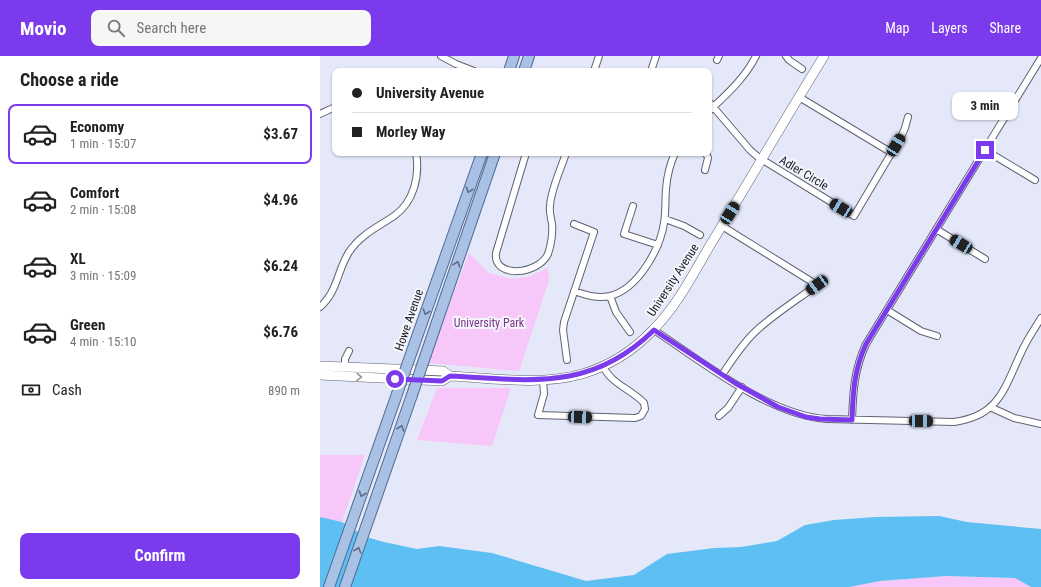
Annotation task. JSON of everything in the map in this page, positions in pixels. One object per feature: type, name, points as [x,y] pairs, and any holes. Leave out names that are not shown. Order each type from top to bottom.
[{"type":"main road","points":[[510,68],[514,56]]},
{"type":"main road","points":[[525,68],[529,56]]},
{"type":"main road","name":"Howe Avenue","points":[[329,587],[481,156]]},
{"type":"main road","points":[[346,587],[494,156]]},
{"type":"street","points":[[441,56],[466,68]]},
{"type":"street","points":[[595,68],[598,56]]},
{"type":"street","points":[[652,68],[656,56]]},
{"type":"street","points":[[712,105],[737,84],[746,73],[756,56]]},
{"type":"street","points":[[786,56],[788,60],[802,69]]},
{"type":"street","name":"University Avenue","points":[[320,366],[443,371],[450,376],[543,380],[571,376],[603,366],[628,352],[654,330],[673,306],[824,56]]},
{"type":"street","points":[[852,420],[853,387],[857,367],[866,344],[985,150],[1038,68],[1041,58]]},
{"type":"street","points":[[799,96],[892,153]]},
{"type":"street","points":[[320,114],[332,108]]},
{"type":"street","points":[[712,109],[750,150],[762,160]]},
{"type":"street","name":"Adler Circle","points":[[762,160],[854,216],[892,153],[905,128],[908,117]]},
{"type":"street","points":[[985,150],[1035,180]]},
{"type":"street","points":[[320,308],[332,293],[344,262],[354,245],[370,231],[396,215],[407,202],[413,191],[417,175],[416,156]]},
{"type":"street","points":[[525,156],[495,259],[499,265],[508,270],[518,271],[531,269],[542,262],[548,253],[552,226],[549,210],[550,200],[565,156]]},
{"type":"street","points":[[574,291],[592,297],[610,296],[626,289],[652,256],[662,234],[665,219],[668,174],[674,156]]},
{"type":"street","points":[[705,170],[707,156]]},
{"type":"street","points":[[633,206],[624,234],[658,245]]},
{"type":"street","points":[[665,219],[684,226],[700,235]]},
{"type":"street","points":[[567,360],[564,322],[594,232],[574,224]]},
{"type":"street","points":[[722,226],[817,285],[755,332],[737,353],[722,375]]},
{"type":"street","points":[[936,229],[985,259]]},
{"type":"street","points":[[610,296],[616,312],[630,332]]},
{"type":"street","points":[[886,310],[921,331],[937,336]]},
{"type":"street","points":[[654,330],[722,375],[790,412],[820,419],[954,422],[971,418],[990,407],[1002,395],[1024,347],[1041,318]]},
{"type":"street","points":[[345,367],[345,359],[349,351]]},
{"type":"street","points":[[543,380],[544,394],[538,415],[635,418],[641,416],[645,409],[644,403],[612,380],[603,366]]},
{"type":"street","name":"University Avenue","points":[[320,375],[442,381],[450,376]]},
{"type":"street","points":[[719,416],[728,408],[742,387]]},
{"type":"street","points":[[990,407],[1014,418],[1041,424]]},
{"type":"green space","name":"University Park","points":[[469,253],[489,273],[511,279],[528,277],[548,268],[549,280],[519,371],[428,363]]},
{"type":"green space","points":[[437,388],[511,388],[492,446],[417,440]]},
{"type":"green space","points":[[320,455],[365,455],[342,522],[320,517]]},
{"type":"green space","points":[[946,576],[1015,578],[1031,587],[849,587],[880,581]]},
{"type":"water","points":[[939,516],[967,522],[1041,529],[1041,587],[1031,587],[1015,578],[946,576],[880,581],[849,587],[320,587],[320,517],[342,522],[366,537],[384,542],[417,549],[439,546],[492,553],[586,581],[634,575],[667,554],[714,548],[741,547],[777,541],[805,525],[834,520],[876,517]]},
{"type":"route","points":[[395,379],[442,381],[450,376],[537,380],[554,379],[582,374],[603,366],[628,352],[654,330],[722,375],[778,407],[806,417],[852,420],[855,375],[866,344],[985,150]]}]
